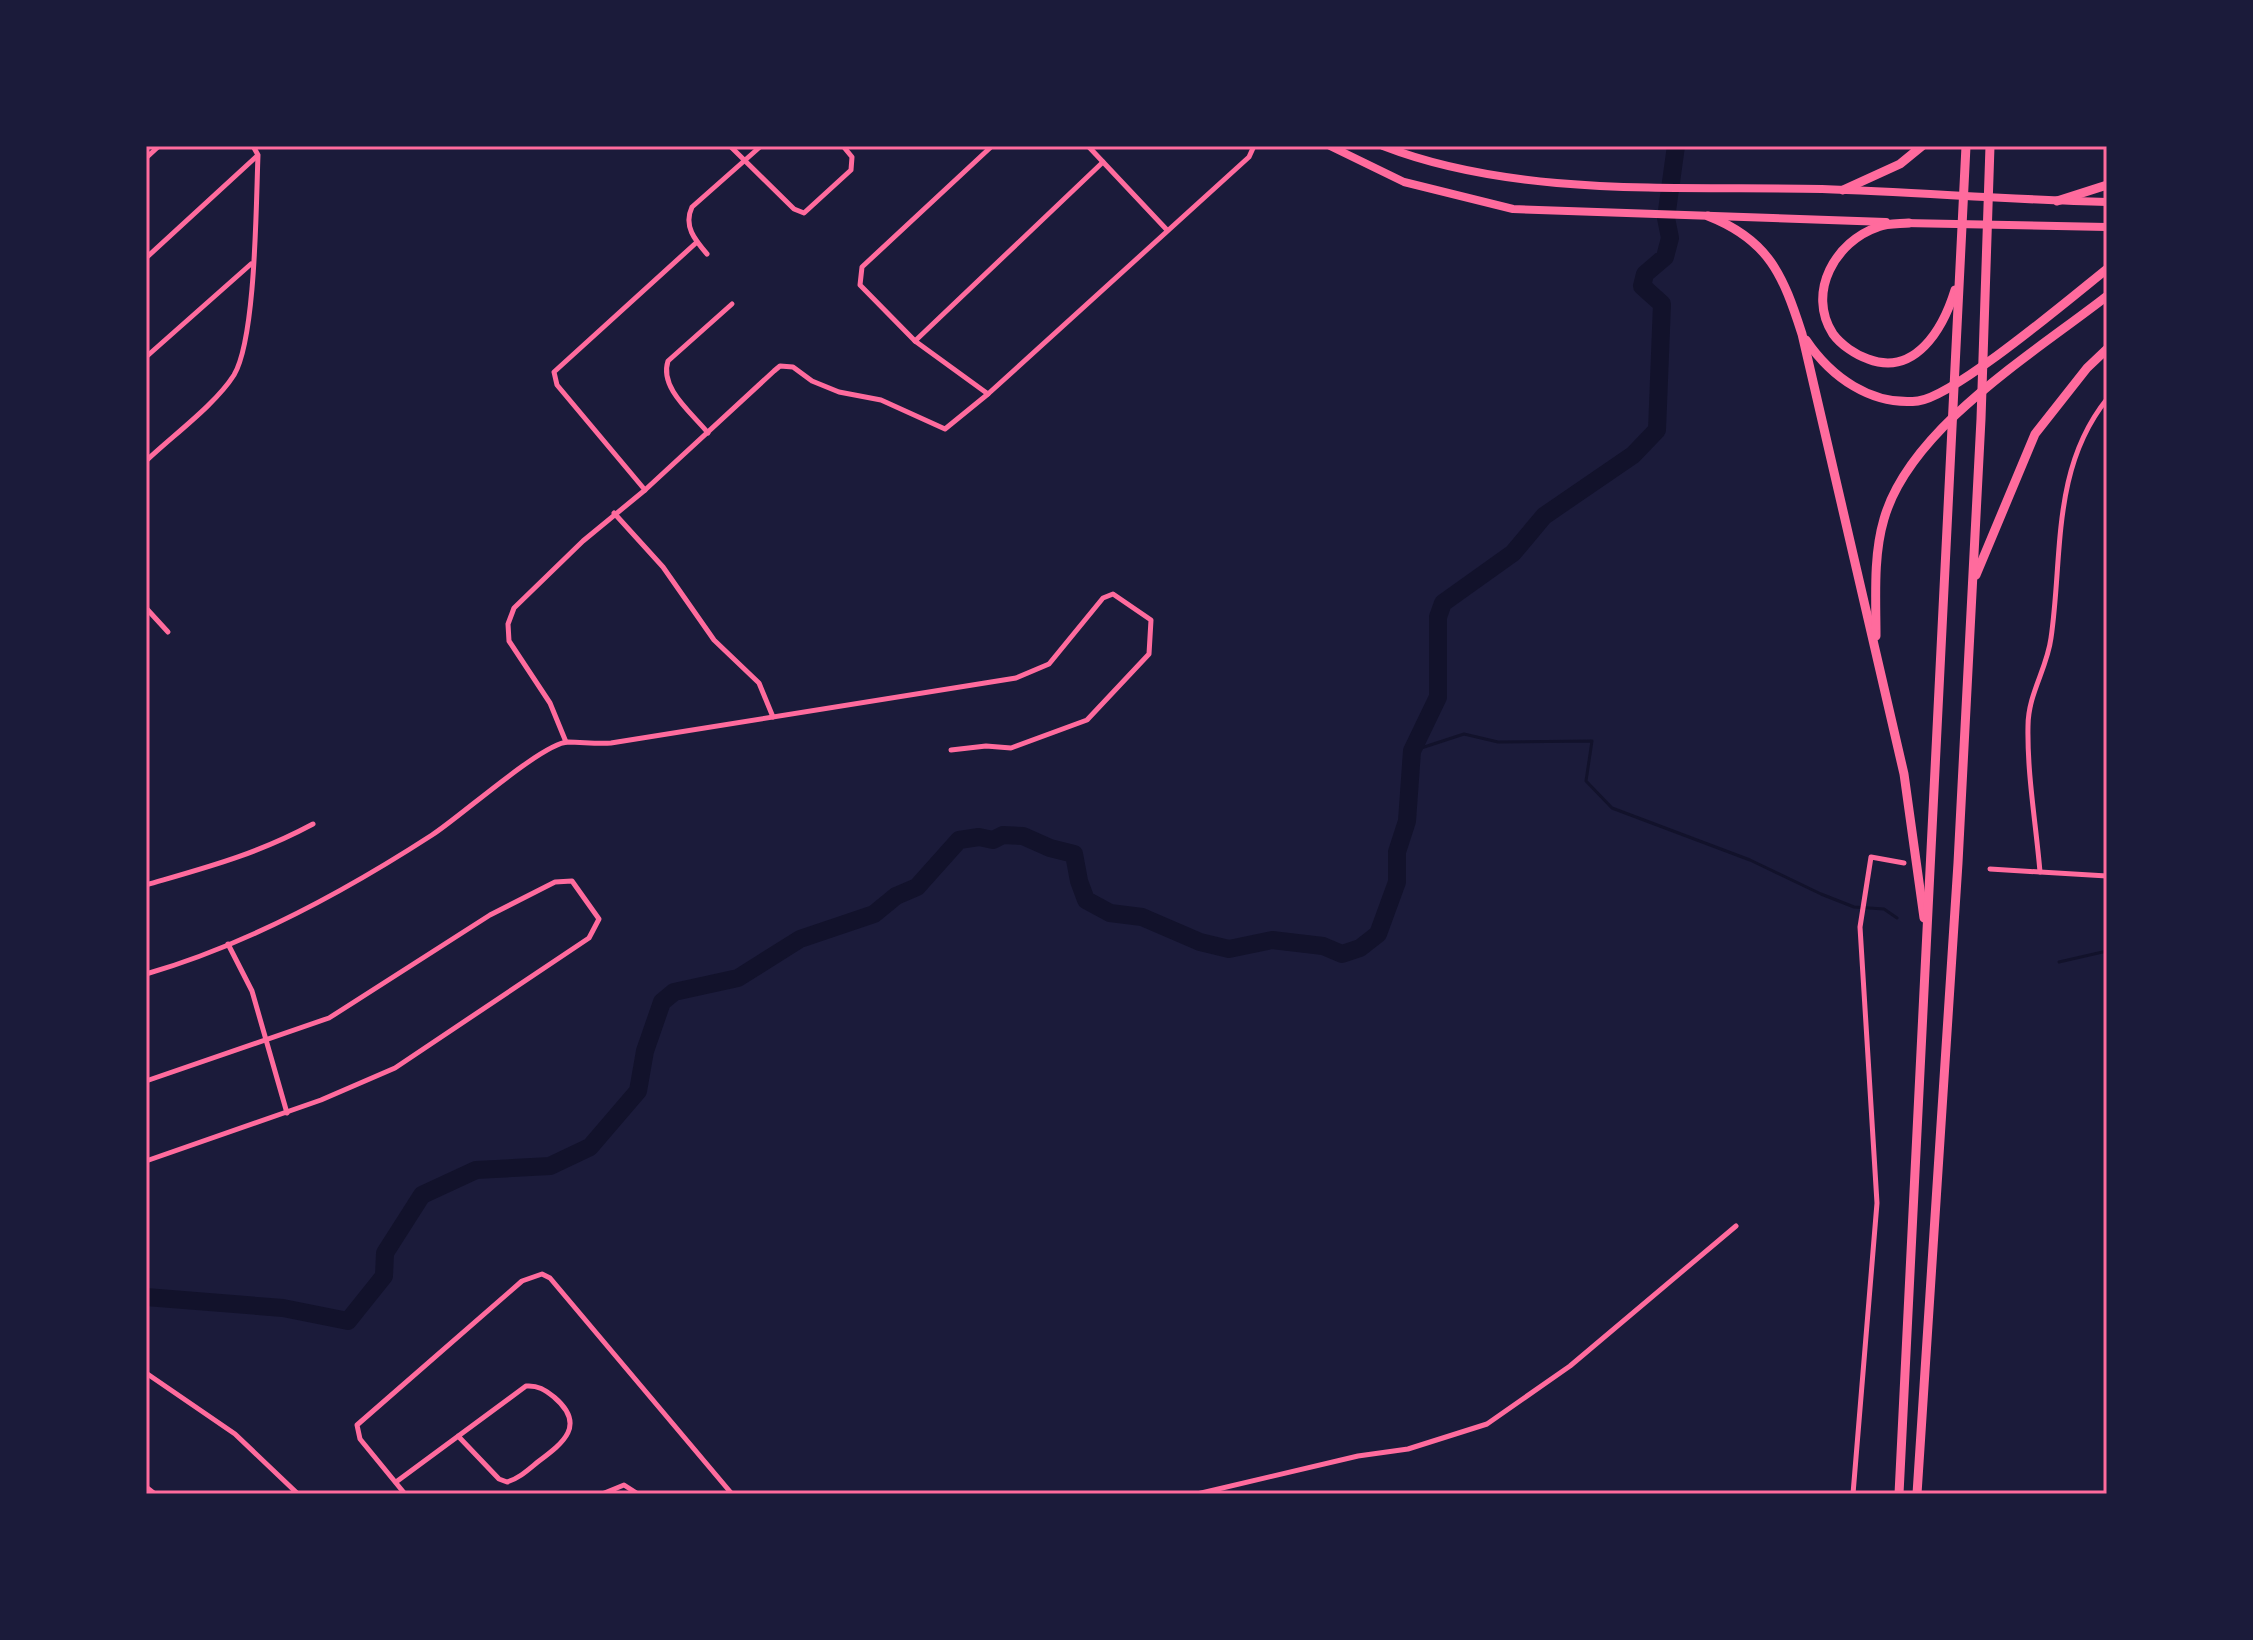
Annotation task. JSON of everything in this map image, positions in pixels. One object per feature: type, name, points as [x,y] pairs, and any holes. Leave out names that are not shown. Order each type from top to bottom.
[{"type":"highway","points":[[1843,190],[1900,164],[1922,146]]},
{"type":"highway","points":[[1899,1494],[1966,146]]},
{"type":"highway","points":[[1917,1494],[1974,581],[1990,146]]},
{"type":"highway","points":[[2057,201],[2107,185]]},
{"type":"highway","points":[[1708,216],[1734,226],[1772,260],[1786,284],[1802,334],[1915,833],[1927,945]]},
{"type":"highway","points":[[1909,223],[1879,226],[1846,245],[1833,260],[1825,279],[1824,305],[1833,334],[1855,354],[1882,364],[1905,361],[1937,333],[1949,311],[1960,275]]},
{"type":"highway","points":[[1802,334],[1819,360],[1868,396],[1920,401],[1996,356],[2107,269]]},
{"type":"highway","points":[[1875,651],[1876,563],[1884,518],[1910,467],[1943,425],[2107,296]]},
{"type":"highway","points":[[1974,581],[2035,434],[2087,368],[2107,349]]},
{"type":"main road","points":[[1330,146],[1404,182],[1513,209],[2107,227]]},
{"type":"main road","points":[[1383,146],[1407,155],[1502,178],[1636,186],[1843,190],[2107,202]]},
{"type":"street","points":[[146,158],[159,146]]},
{"type":"street","points":[[146,461],[233,376],[250,305],[258,155],[253,146]]},
{"type":"street","points":[[730,146],[804,213],[851,170],[852,157],[843,146]]},
{"type":"street","points":[[707,254],[697,242],[687,217],[692,207],[761,146]]},
{"type":"street","points":[[988,394],[915,341],[860,285],[862,267],[992,146]]},
{"type":"street","points":[[1088,146],[1167,230]]},
{"type":"street","points":[[566,742],[550,703],[509,641],[508,624],[514,608],[614,513],[645,490],[774,371],[786,365],[839,392],[881,400],[945,429],[988,394],[1249,157],[1254,146]]},
{"type":"street","points":[[146,258],[258,155]]},
{"type":"street","points":[[915,341],[1103,162]]},
{"type":"street","points":[[645,490],[557,385],[554,372],[697,242]]},
{"type":"street","points":[[146,357],[252,263]]},
{"type":"street","points":[[708,433],[667,384],[665,371],[668,361],[732,304]]},
{"type":"street","points":[[2040,872],[2028,726],[2031,698],[2051,641],[2056,546],[2070,467],[2107,399]]},
{"type":"street","points":[[614,513],[663,567],[714,640],[759,683],[773,717]]},
{"type":"street","points":[[146,974],[269,927],[433,835],[520,769],[566,742],[611,743],[1016,678],[1049,664],[1103,598],[1113,594],[1151,620],[1149,654],[1087,720],[1011,748],[986,746],[951,750]]},
{"type":"street","points":[[146,608],[168,632]]},
{"type":"street","points":[[146,885],[244,858],[313,824]]},
{"type":"street","points":[[1853,1494],[1874,1279],[1877,1203],[1860,927],[1871,857],[1904,863]]},
{"type":"street","points":[[1990,869],[2107,876]]},
{"type":"street","points":[[146,1081],[329,1018],[490,915],[555,882],[572,881],[599,919],[589,938],[395,1068],[287,1113],[146,1161]]},
{"type":"street","points":[[228,944],[252,991],[287,1113]]},
{"type":"street","points":[[1197,1494],[1358,1456],[1408,1449],[1487,1424],[1570,1366],[1736,1226]]},
{"type":"street","points":[[405,1494],[360,1439],[356,1432],[362,1419],[522,1281],[542,1274],[550,1278],[732,1494]]},
{"type":"street","points":[[146,1373],[235,1434],[298,1494]]},
{"type":"street","points":[[396,1482],[458,1436],[526,1386],[535,1385],[553,1396],[570,1423],[568,1438],[507,1482],[499,1479],[458,1436]]},
{"type":"street","points":[[602,1494],[624,1485],[638,1494]]},
{"type":"street","points":[[146,1487],[155,1494]]},
{"type":"waterway","points":[[146,1297],[283,1308],[348,1321],[384,1276],[385,1253],[422,1195],[476,1170],[550,1166],[590,1147],[638,1091],[645,1051],[662,1002],[674,992],[738,978],[800,939],[874,914],[896,896],[917,887],[959,840],[1023,836],[1074,854],[1086,900],[1110,913],[1142,917],[1200,942],[1229,949],[1272,940],[1323,946],[1342,954],[1360,948],[1378,934],[1397,882],[1397,852],[1407,821],[1412,751],[1438,697],[1438,617],[1443,603],[1513,553],[1544,516],[1633,455],[1657,430],[1662,304],[1642,286],[1645,274],[1665,257],[1670,238],[1666,218],[1676,146]]},
{"type":"waterway","points":[[1412,751],[1464,734],[1498,742],[1592,741],[1586,781],[1612,808],[1750,860],[1854,907],[1884,909],[1897,918]]},
{"type":"waterway","points":[[2059,962],[2107,951]]}]
